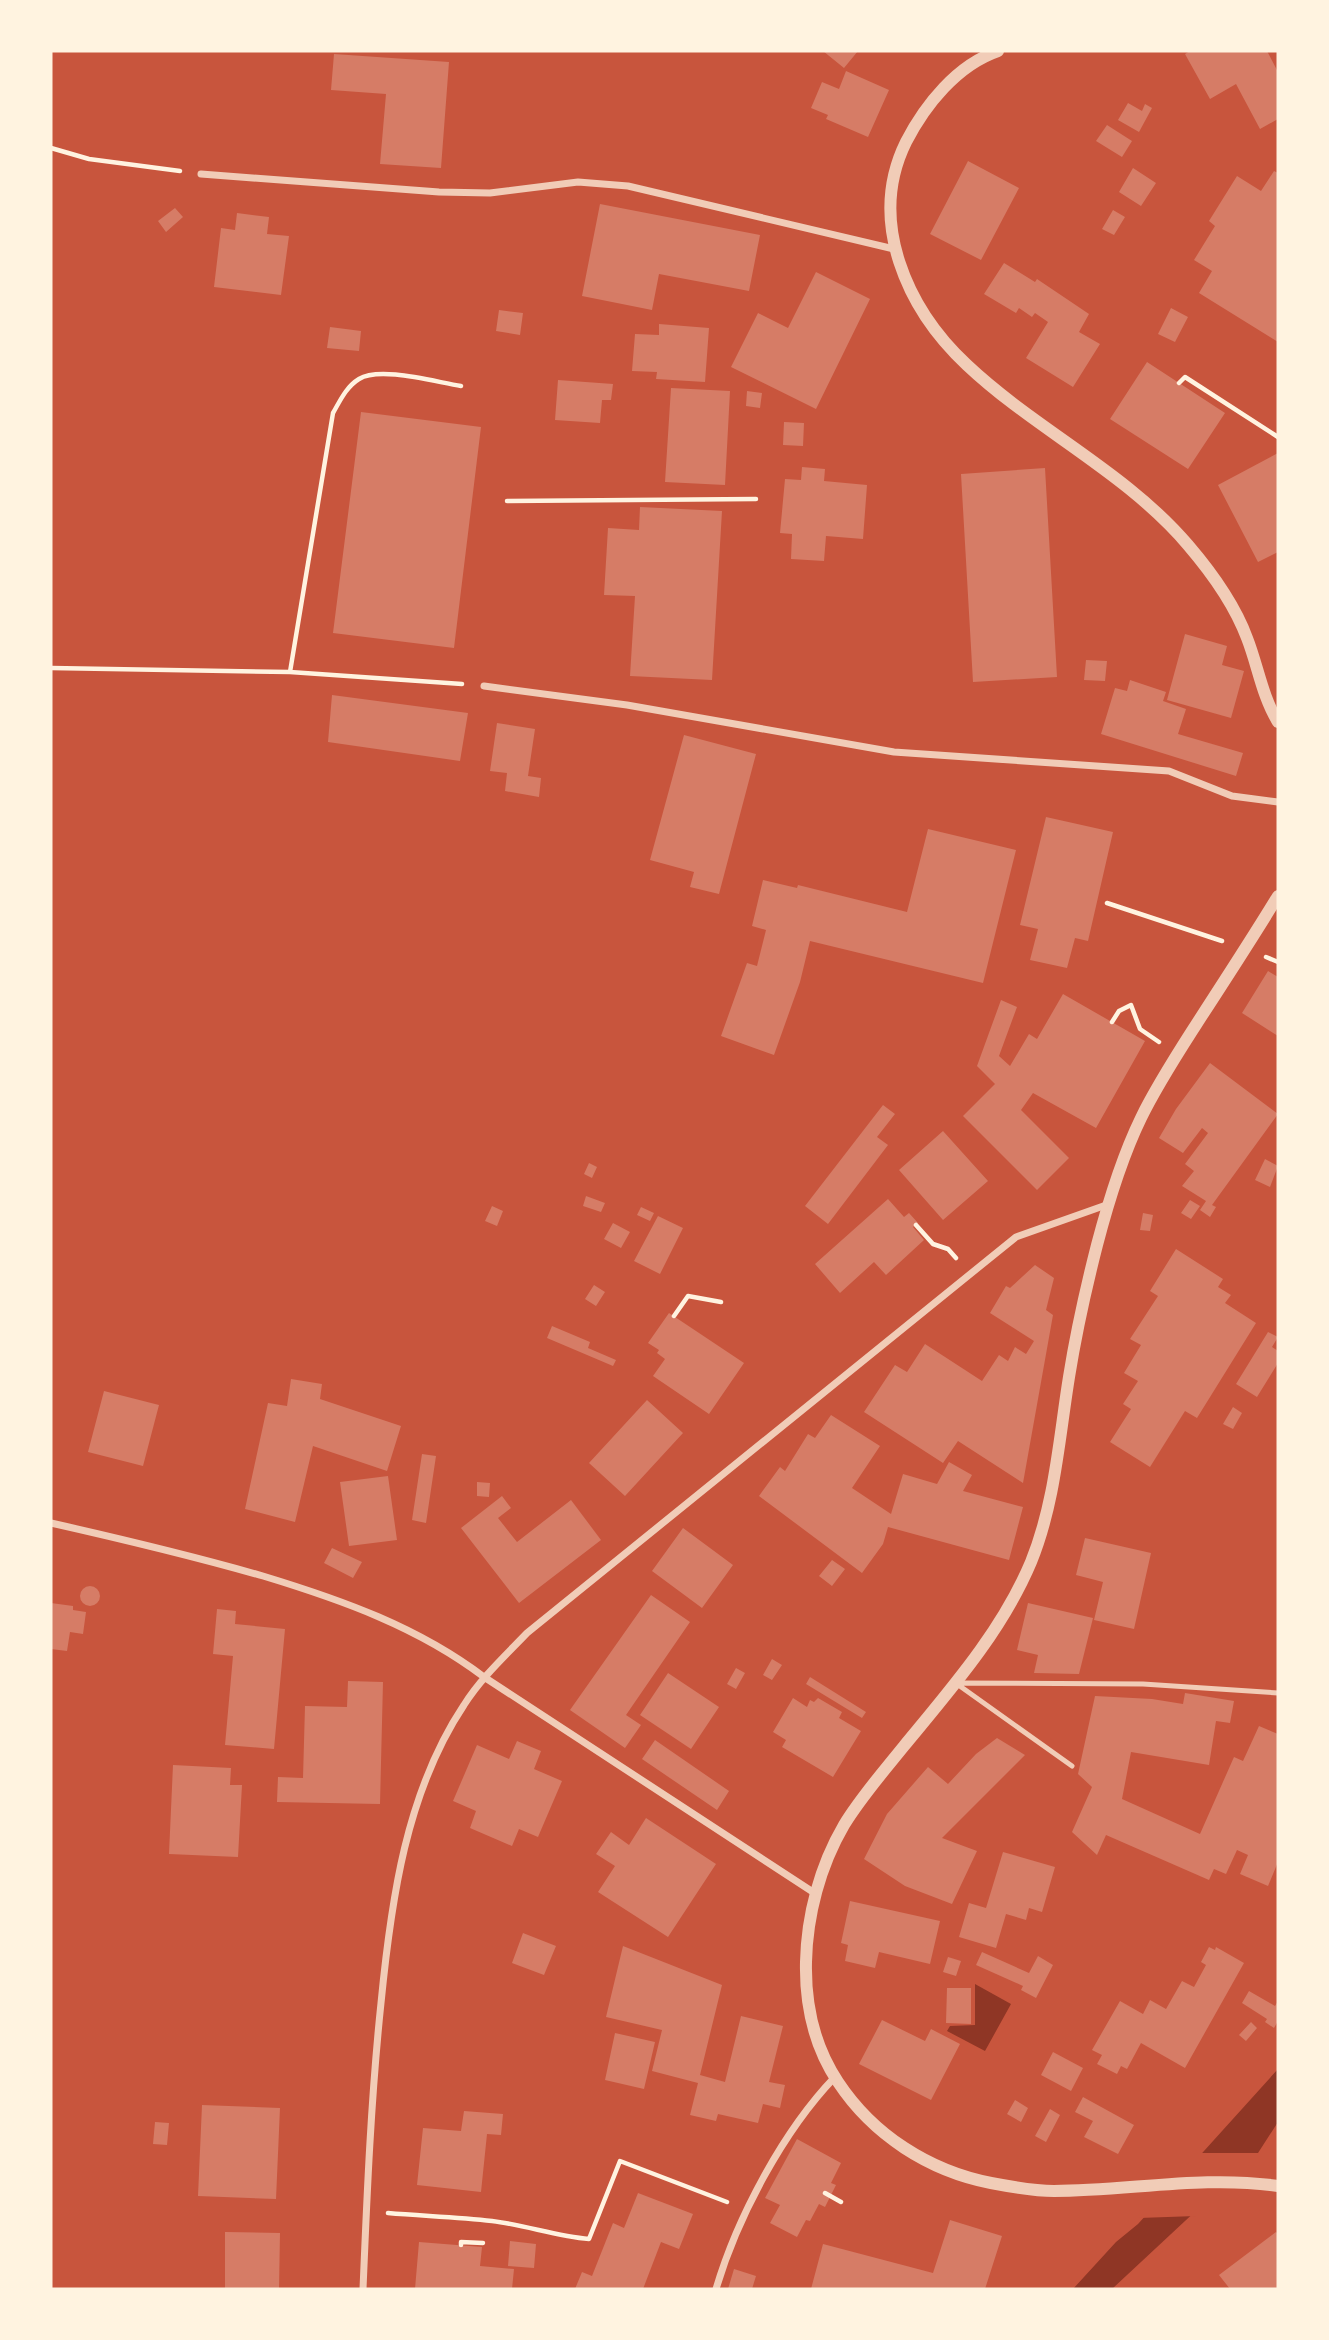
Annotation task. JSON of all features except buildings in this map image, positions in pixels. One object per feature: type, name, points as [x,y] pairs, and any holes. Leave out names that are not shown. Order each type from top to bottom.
[{"type":"street","points":[[998,51],[966,69],[939,94],[917,121],[902,152],[892,184],[889,217],[894,249],[926,317],[967,365],[1000,393],[1116,478],[1157,513],[1187,544],[1212,575],[1235,612],[1247,639],[1267,702],[1278,722]]},
{"type":"street","points":[[201,174],[439,192],[490,193],[578,182],[628,186],[894,249]]},
{"type":"street","points":[[484,686],[627,705],[894,752],[1169,771],[1233,796],[1278,802]]},
{"type":"street","points":[[1274,2186],[1225,2182],[1032,2190],[989,2183],[944,2169],[919,2158],[877,2127],[852,2100],[835,2077],[823,2054],[808,2010],[805,1983],[806,1949],[816,1894],[825,1866],[844,1827],[870,1788],[955,1682],[1001,1619],[1032,1559],[1052,1491],[1070,1370],[1097,1245],[1140,1121],[1159,1083],[1278,896]]},
{"type":"street","points":[[363,2289],[372,2088],[387,1939],[398,1874],[417,1804],[431,1767],[464,1704],[484,1677],[527,1633],[1016,1237],[1110,1203]]},
{"type":"street","points":[[51,1523],[226,1566],[344,1602],[413,1633],[457,1656],[484,1677],[816,1894]]},
{"type":"street","points":[[716,2289],[724,2261],[771,2165],[813,2099],[835,2077]]},
{"type":"lane","points":[[955,1682],[1143,1684],[1278,1693]]},
{"type":"lane","points":[[955,1682],[1072,1766]]},
{"type":"path","points":[[51,148],[89,159],[201,174]]},
{"type":"path","points":[[290,672],[333,414],[343,394],[359,379],[377,372],[461,386]]},
{"type":"path","points":[[1179,383],[1185,377],[1278,437]]},
{"type":"path","points":[[507,501],[757,499]]},
{"type":"path","points":[[51,668],[290,672],[484,686]]},
{"type":"path","points":[[1107,903],[1197,933]]},
{"type":"path","points":[[1112,1023],[1119,1011],[1130,1005],[1140,1029],[1154,1039]]},
{"type":"path","points":[[916,1225],[933,1244],[948,1249],[970,1274]]},
{"type":"path","points":[[674,1317],[688,1296],[721,1302]]},
{"type":"path","points":[[366,2211],[492,2221],[589,2239],[621,2161],[736,2205]]},
{"type":"path","points":[[825,2193],[841,2202]]},
{"type":"path","points":[[461,2245],[461,2242],[483,2244]]},
{"type":"shaded area","points":[[975,1984],[1011,2004],[985,2051],[947,2031],[950,2026],[975,2025]]},
{"type":"shaded area","points":[[1278,2069],[1278,2122],[1258,2153],[1112,2289],[1073,2289],[1116,2242],[1138,2224]]},
{"type":"pier","points":[[1198,2153],[1262,2153],[1196,2216],[1139,2218]]}]
